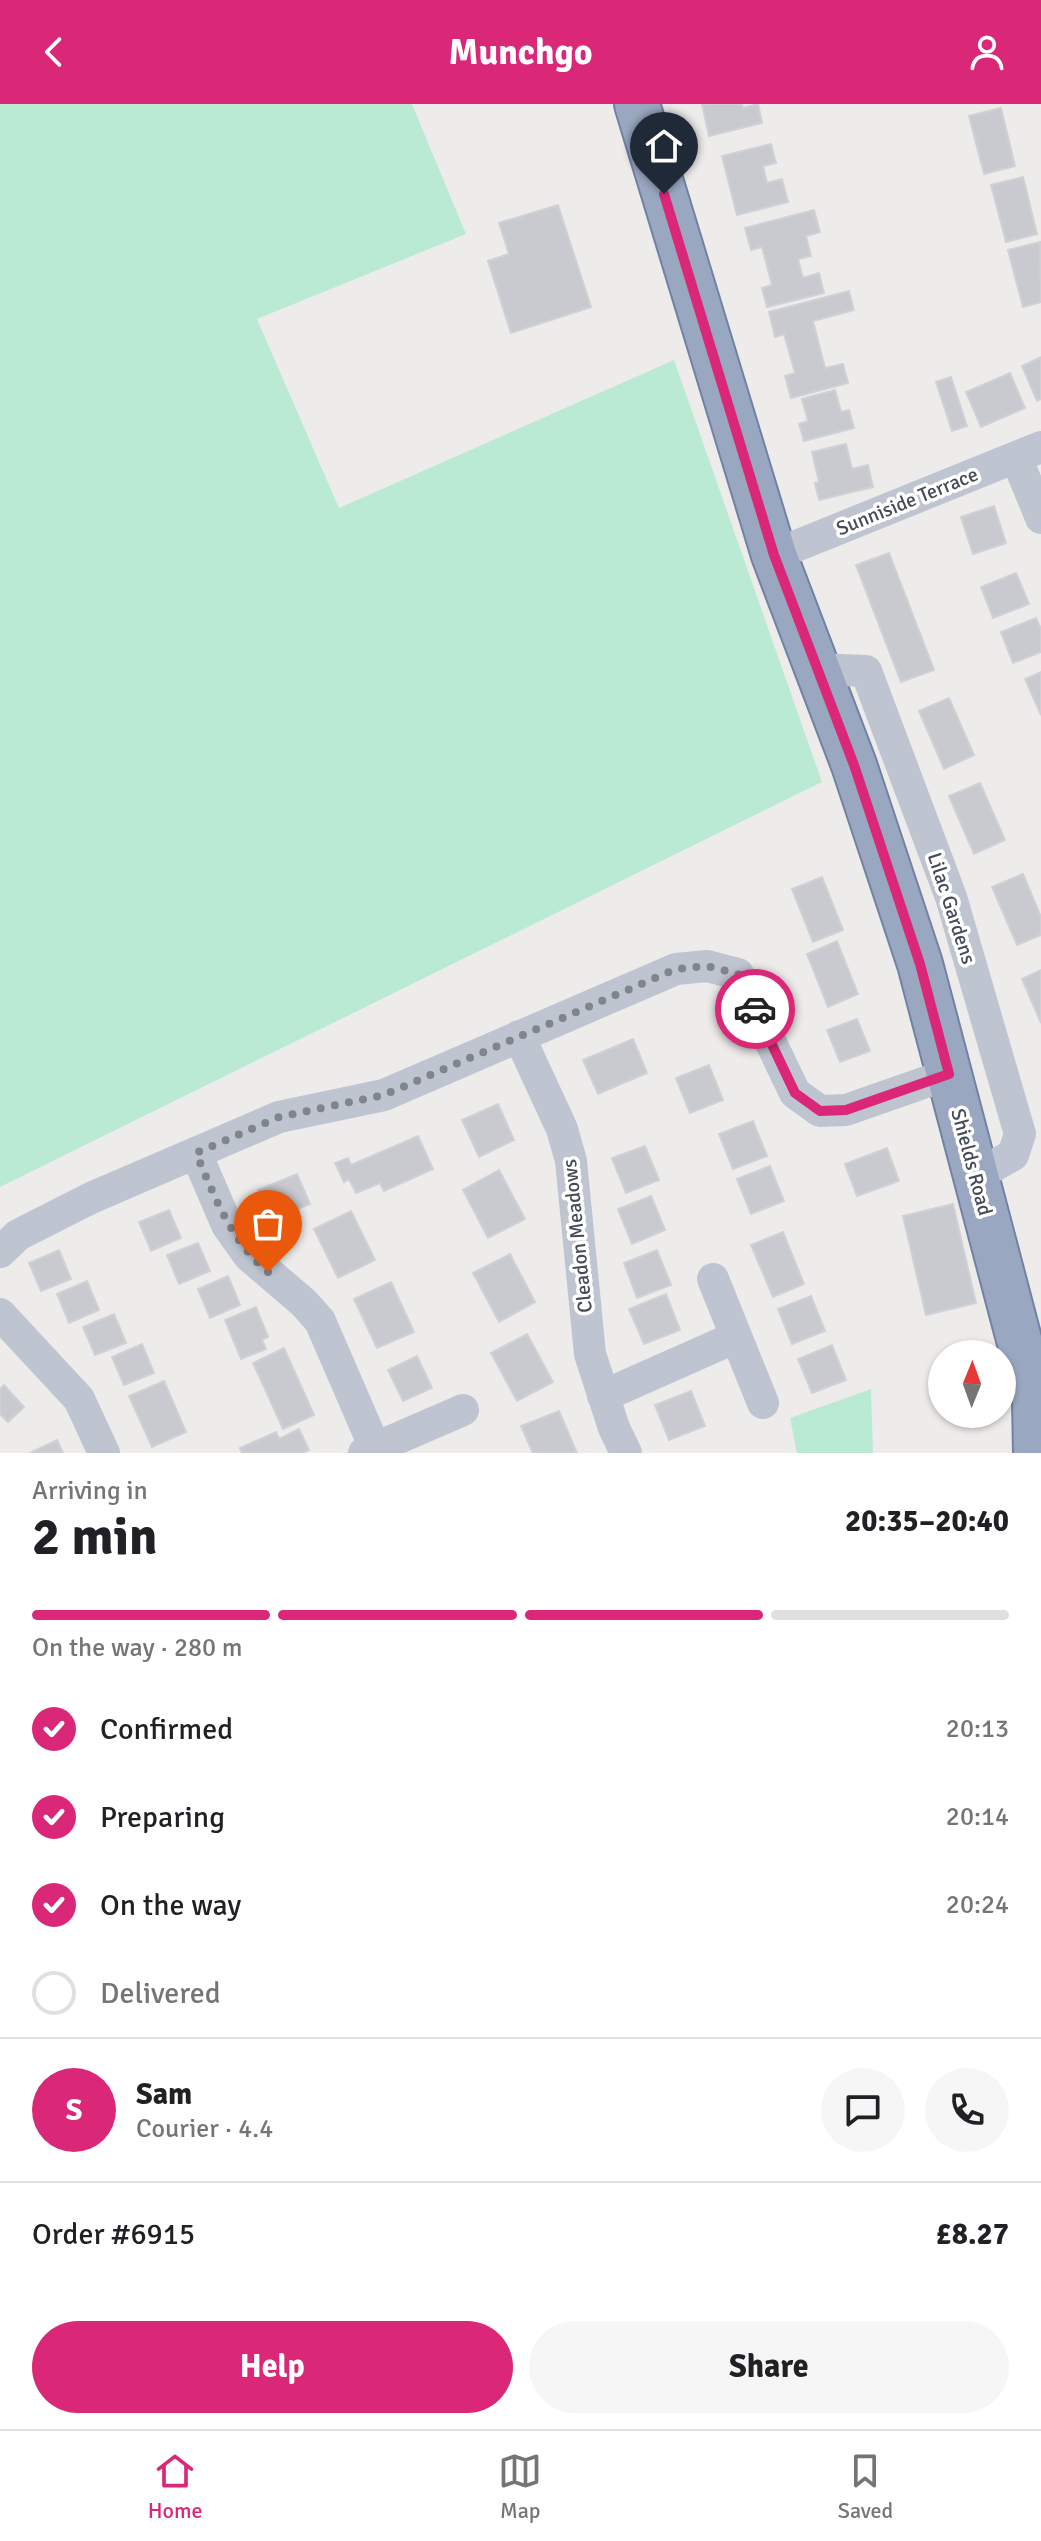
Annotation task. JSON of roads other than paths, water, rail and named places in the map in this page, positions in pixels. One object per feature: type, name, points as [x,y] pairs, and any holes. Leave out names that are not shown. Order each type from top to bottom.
[{"type":"highway","name":"Shields Road","points":[[637,104],[774,555],[854,765],[920,964],[1039,1405],[1036,1453]]},
{"type":"street","name":"Sunniside Terrace","points":[[774,555],[1029,452]]},
{"type":"street","points":[[1029,452],[1041,518]]},
{"type":"street","name":"Lilac Gardens","points":[[817,669],[866,671],[951,897],[1020,1134],[1013,1155],[976,1176]]},
{"type":"street","points":[[0,1252],[18,1235],[91,1198],[279,1117],[384,1095],[676,969],[707,966],[738,974],[795,1093],[820,1111],[846,1110],[949,1074]]},
{"type":"street","name":"Cleadon Meadows","points":[[519,1036],[562,1129],[571,1161],[590,1354],[614,1428],[626,1453]]},
{"type":"street","points":[[196,1153],[227,1225],[249,1256],[304,1303],[320,1321],[369,1451],[463,1410]]},
{"type":"street","points":[[713,1279],[763,1403]]},
{"type":"street","points":[[0,1314],[79,1399],[104,1453]]},
{"type":"street","points":[[603,1396],[736,1337]]}]
